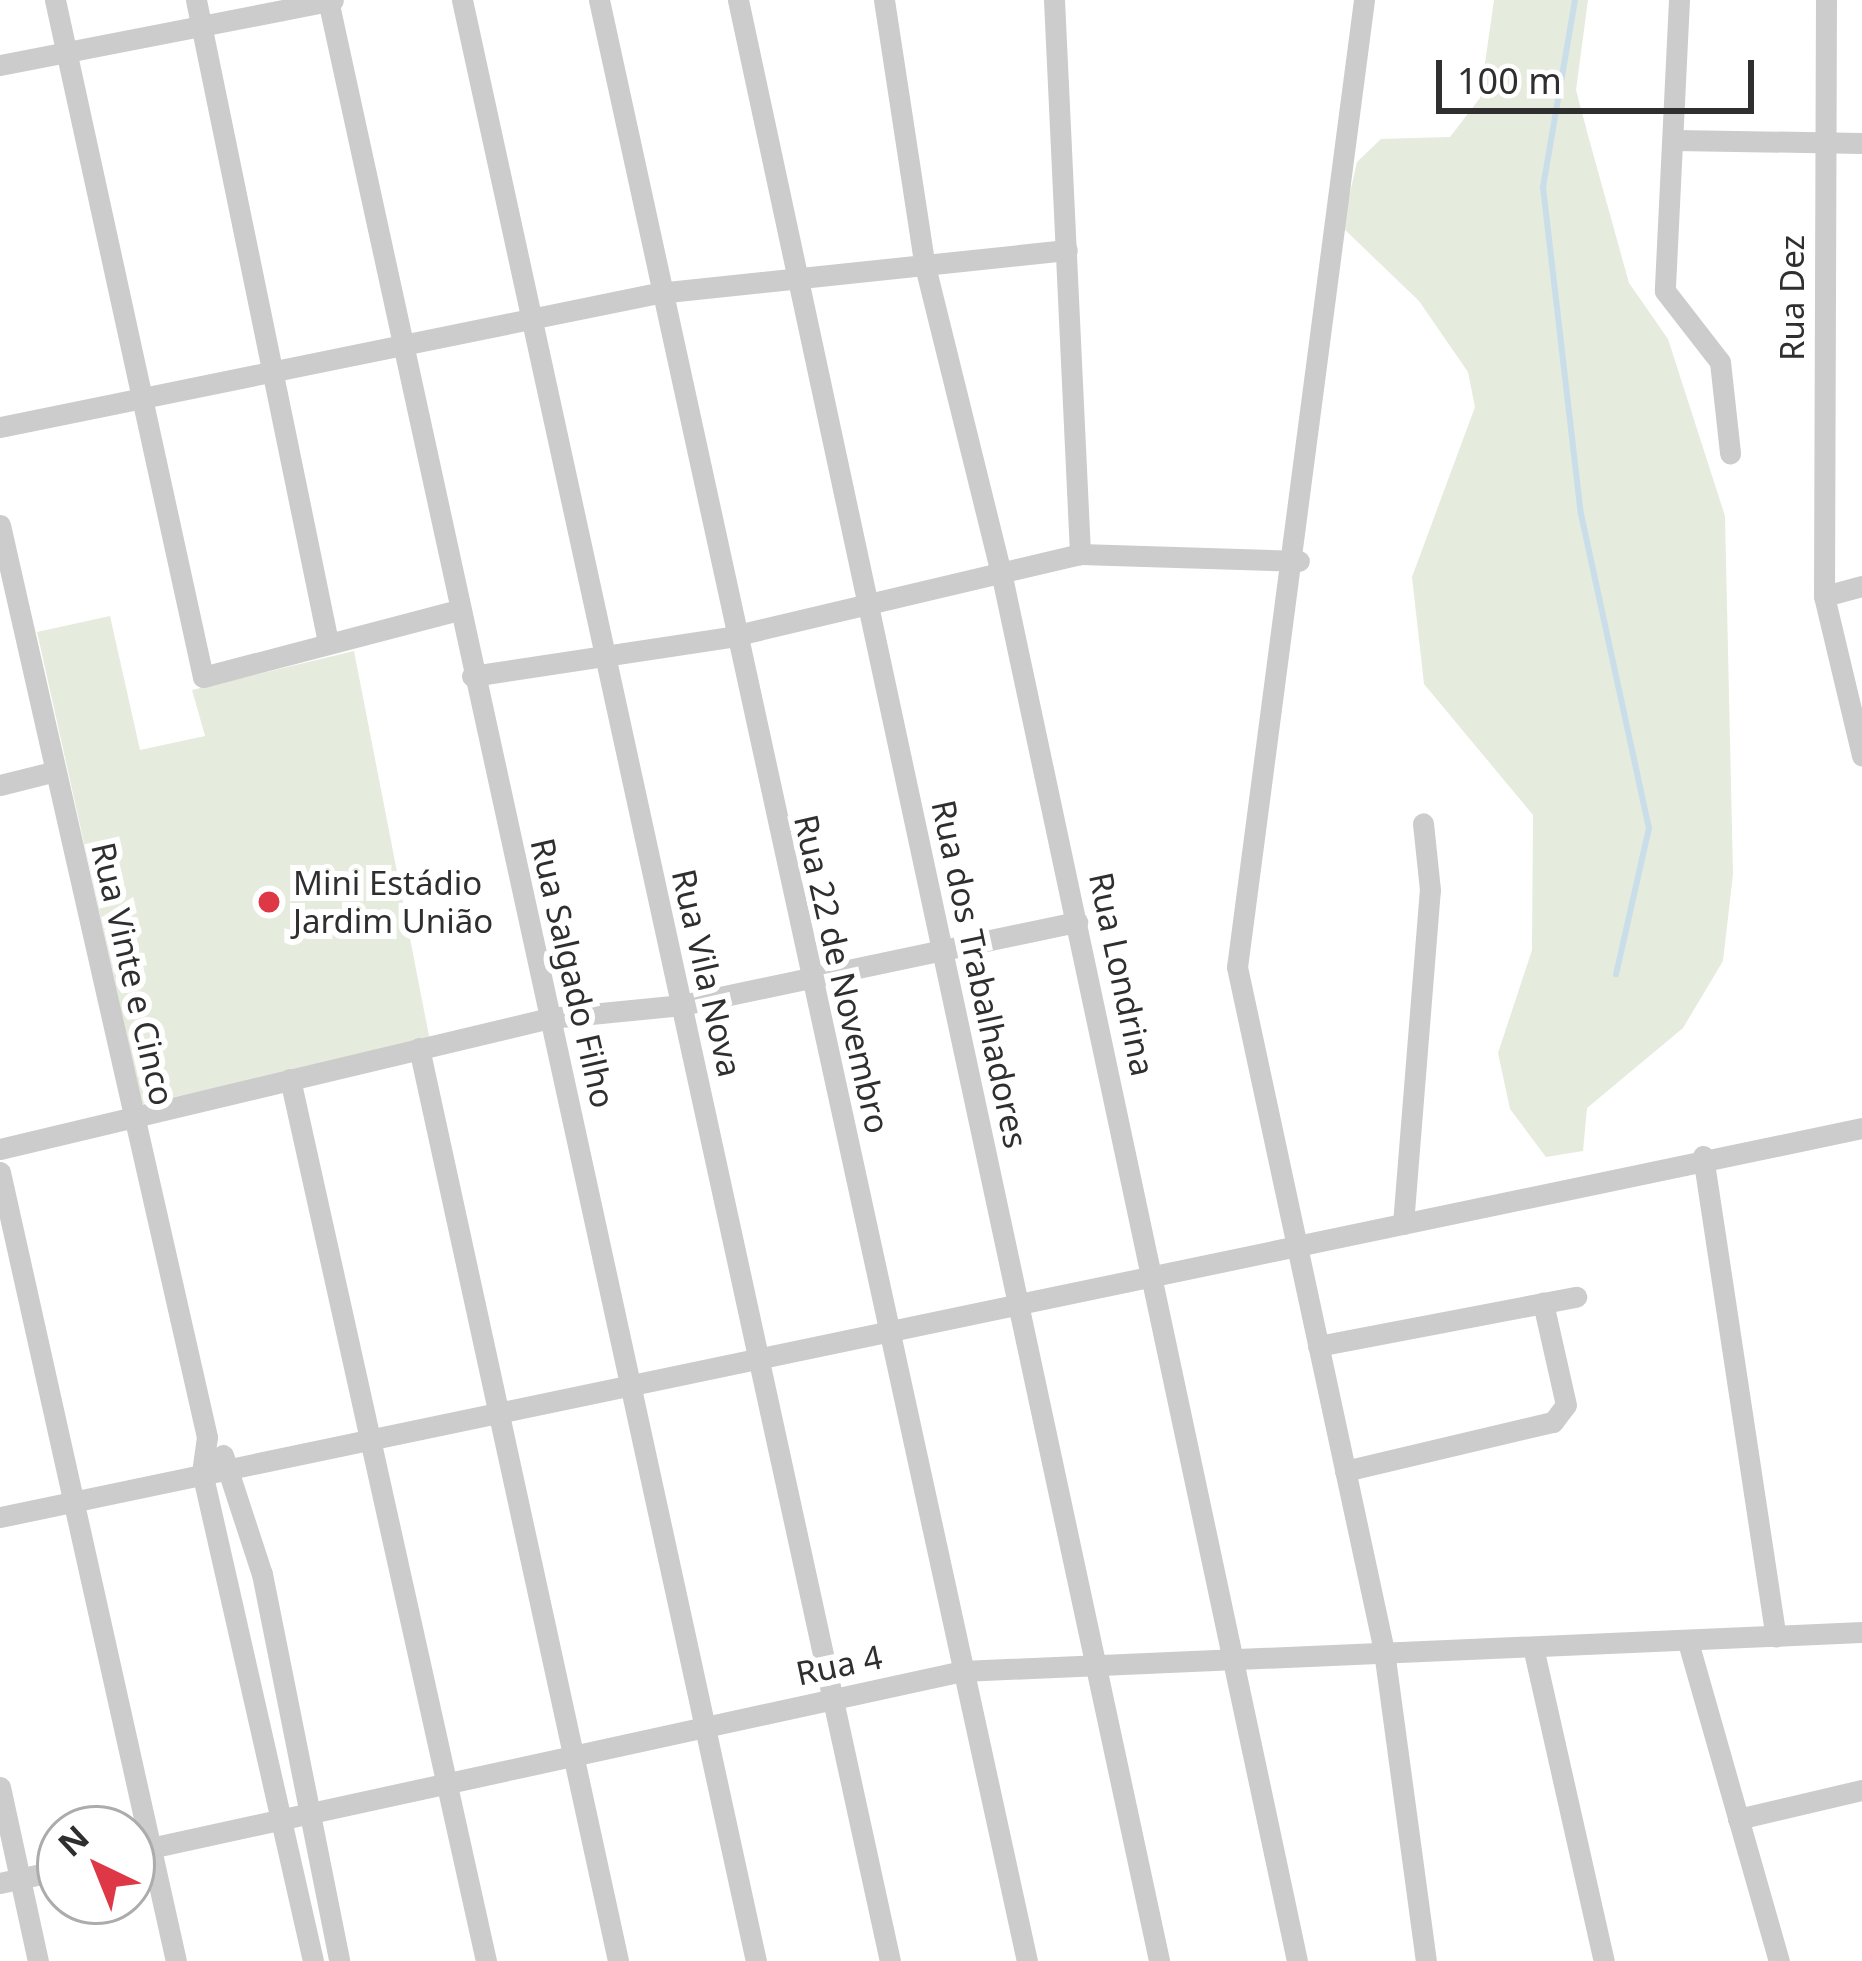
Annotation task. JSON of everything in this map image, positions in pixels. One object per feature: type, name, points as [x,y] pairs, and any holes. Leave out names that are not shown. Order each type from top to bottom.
[{"type":"street","points":[[56,0],[203,676],[458,610]]},
{"type":"street","points":[[196,0],[265,374],[328,641]]},
{"type":"street","points":[[0,65],[204,33],[330,0]]},
{"type":"street","name":"Rua Salgado Filho","points":[[330,0],[472,676],[756,1961]]},
{"type":"street","name":"Rua Vila Nova","points":[[461,0],[598,658],[760,1352],[890,1961]]},
{"type":"street","name":"Rua 22 de Novembro","points":[[599,0],[729,637],[892,1330],[1027,1961]]},
{"type":"street","name":"Rua dos Trabalhadores","points":[[738,0],[790,280],[868,604],[1017,1306],[1102,1663],[1159,1961]]},
{"type":"street","name":"Rua Londrina","points":[[884,0],[924,262],[1001,572],[1078,922],[1297,1961]]},
{"type":"street","points":[[1054,0],[1080,554]]},
{"type":"street","points":[[1364,0],[1330,212],[1298,561],[1237,967],[1384,1652],[1426,1961]]},
{"type":"street","points":[[1679,0],[1676,140],[1660,227],[1665,292],[1720,362],[1730,453]]},
{"type":"street","name":"Rua Dez","points":[[1826,0],[1824,596],[1862,756]]},
{"type":"street","points":[[1676,140],[1862,142]]},
{"type":"street","points":[[0,427],[265,374],[400,340],[658,293],[1067,250]]},
{"type":"street","name":"Rua Vinte e Cinco","points":[[0,526],[52,772],[207,1436],[202,1472],[313,1961]]},
{"type":"street","points":[[472,676],[729,637],[1080,554],[1298,561]]},
{"type":"street","points":[[1824,596],[1862,586]]},
{"type":"street","points":[[0,785],[52,772]]},
{"type":"street","points":[[1403,1224],[1430,890],[1423,824]]},
{"type":"street","points":[[0,1149],[134,1122],[290,1079],[550,1018],[682,1005],[1078,922]]},
{"type":"street","points":[[419,1048],[500,1408],[570,1759],[618,1961]]},
{"type":"street","points":[[290,1079],[486,1961]]},
{"type":"street","points":[[0,1516],[760,1352],[1017,1306],[1297,1247],[1703,1156],[1862,1129]]},
{"type":"street","points":[[1703,1156],[1776,1636]]},
{"type":"street","points":[[0,1172],[133,1805]]},
{"type":"street","points":[[1318,1346],[1576,1297]]},
{"type":"street","points":[[1345,1471],[1553,1422],[1566,1405],[1543,1303]]},
{"type":"street","name":"Rua Vinte e Cinco","points":[[207,1436],[232,1465],[316,1815],[338,1961]]},
{"type":"street","name":"Rua 4","points":[[316,1815],[962,1671],[1102,1663],[1237,1664],[1384,1652],[1862,1632]]},
{"type":"street","points":[[1688,1642],[1779,1961]]},
{"type":"street","points":[[1533,1648],[1604,1961]]},
{"type":"street","points":[[0,1787],[10,1881],[38,1961]]},
{"type":"street","points":[[1738,1819],[1862,1790]]},
{"type":"street","points":[[156,1847],[316,1815]]},
{"type":"street","points":[[156,1896],[176,1961]]},
{"type":"shaded area","points":[[1494,0],[1588,0],[1576,90],[1589,139],[1629,283],[1668,339],[1725,516],[1733,874],[1723,961],[1683,1028],[1587,1108],[1583,1151],[1546,1157],[1510,1109],[1498,1053],[1532,950],[1533,815],[1424,684],[1412,577],[1475,407],[1468,372],[1419,301],[1342,227],[1357,162],[1381,139],[1450,137],[1480,98]]},
{"type":"shaded area","points":[[110,616],[140,750],[205,736],[192,690],[354,651],[430,1041],[142,1104],[37,632]]},
{"type":"waterway","points":[[1575,0],[1543,187],[1581,514],[1649,828],[1616,974]]},
{"type":"place","name":"Mini Estádio Jardim União","points":[[269,902]]}]
